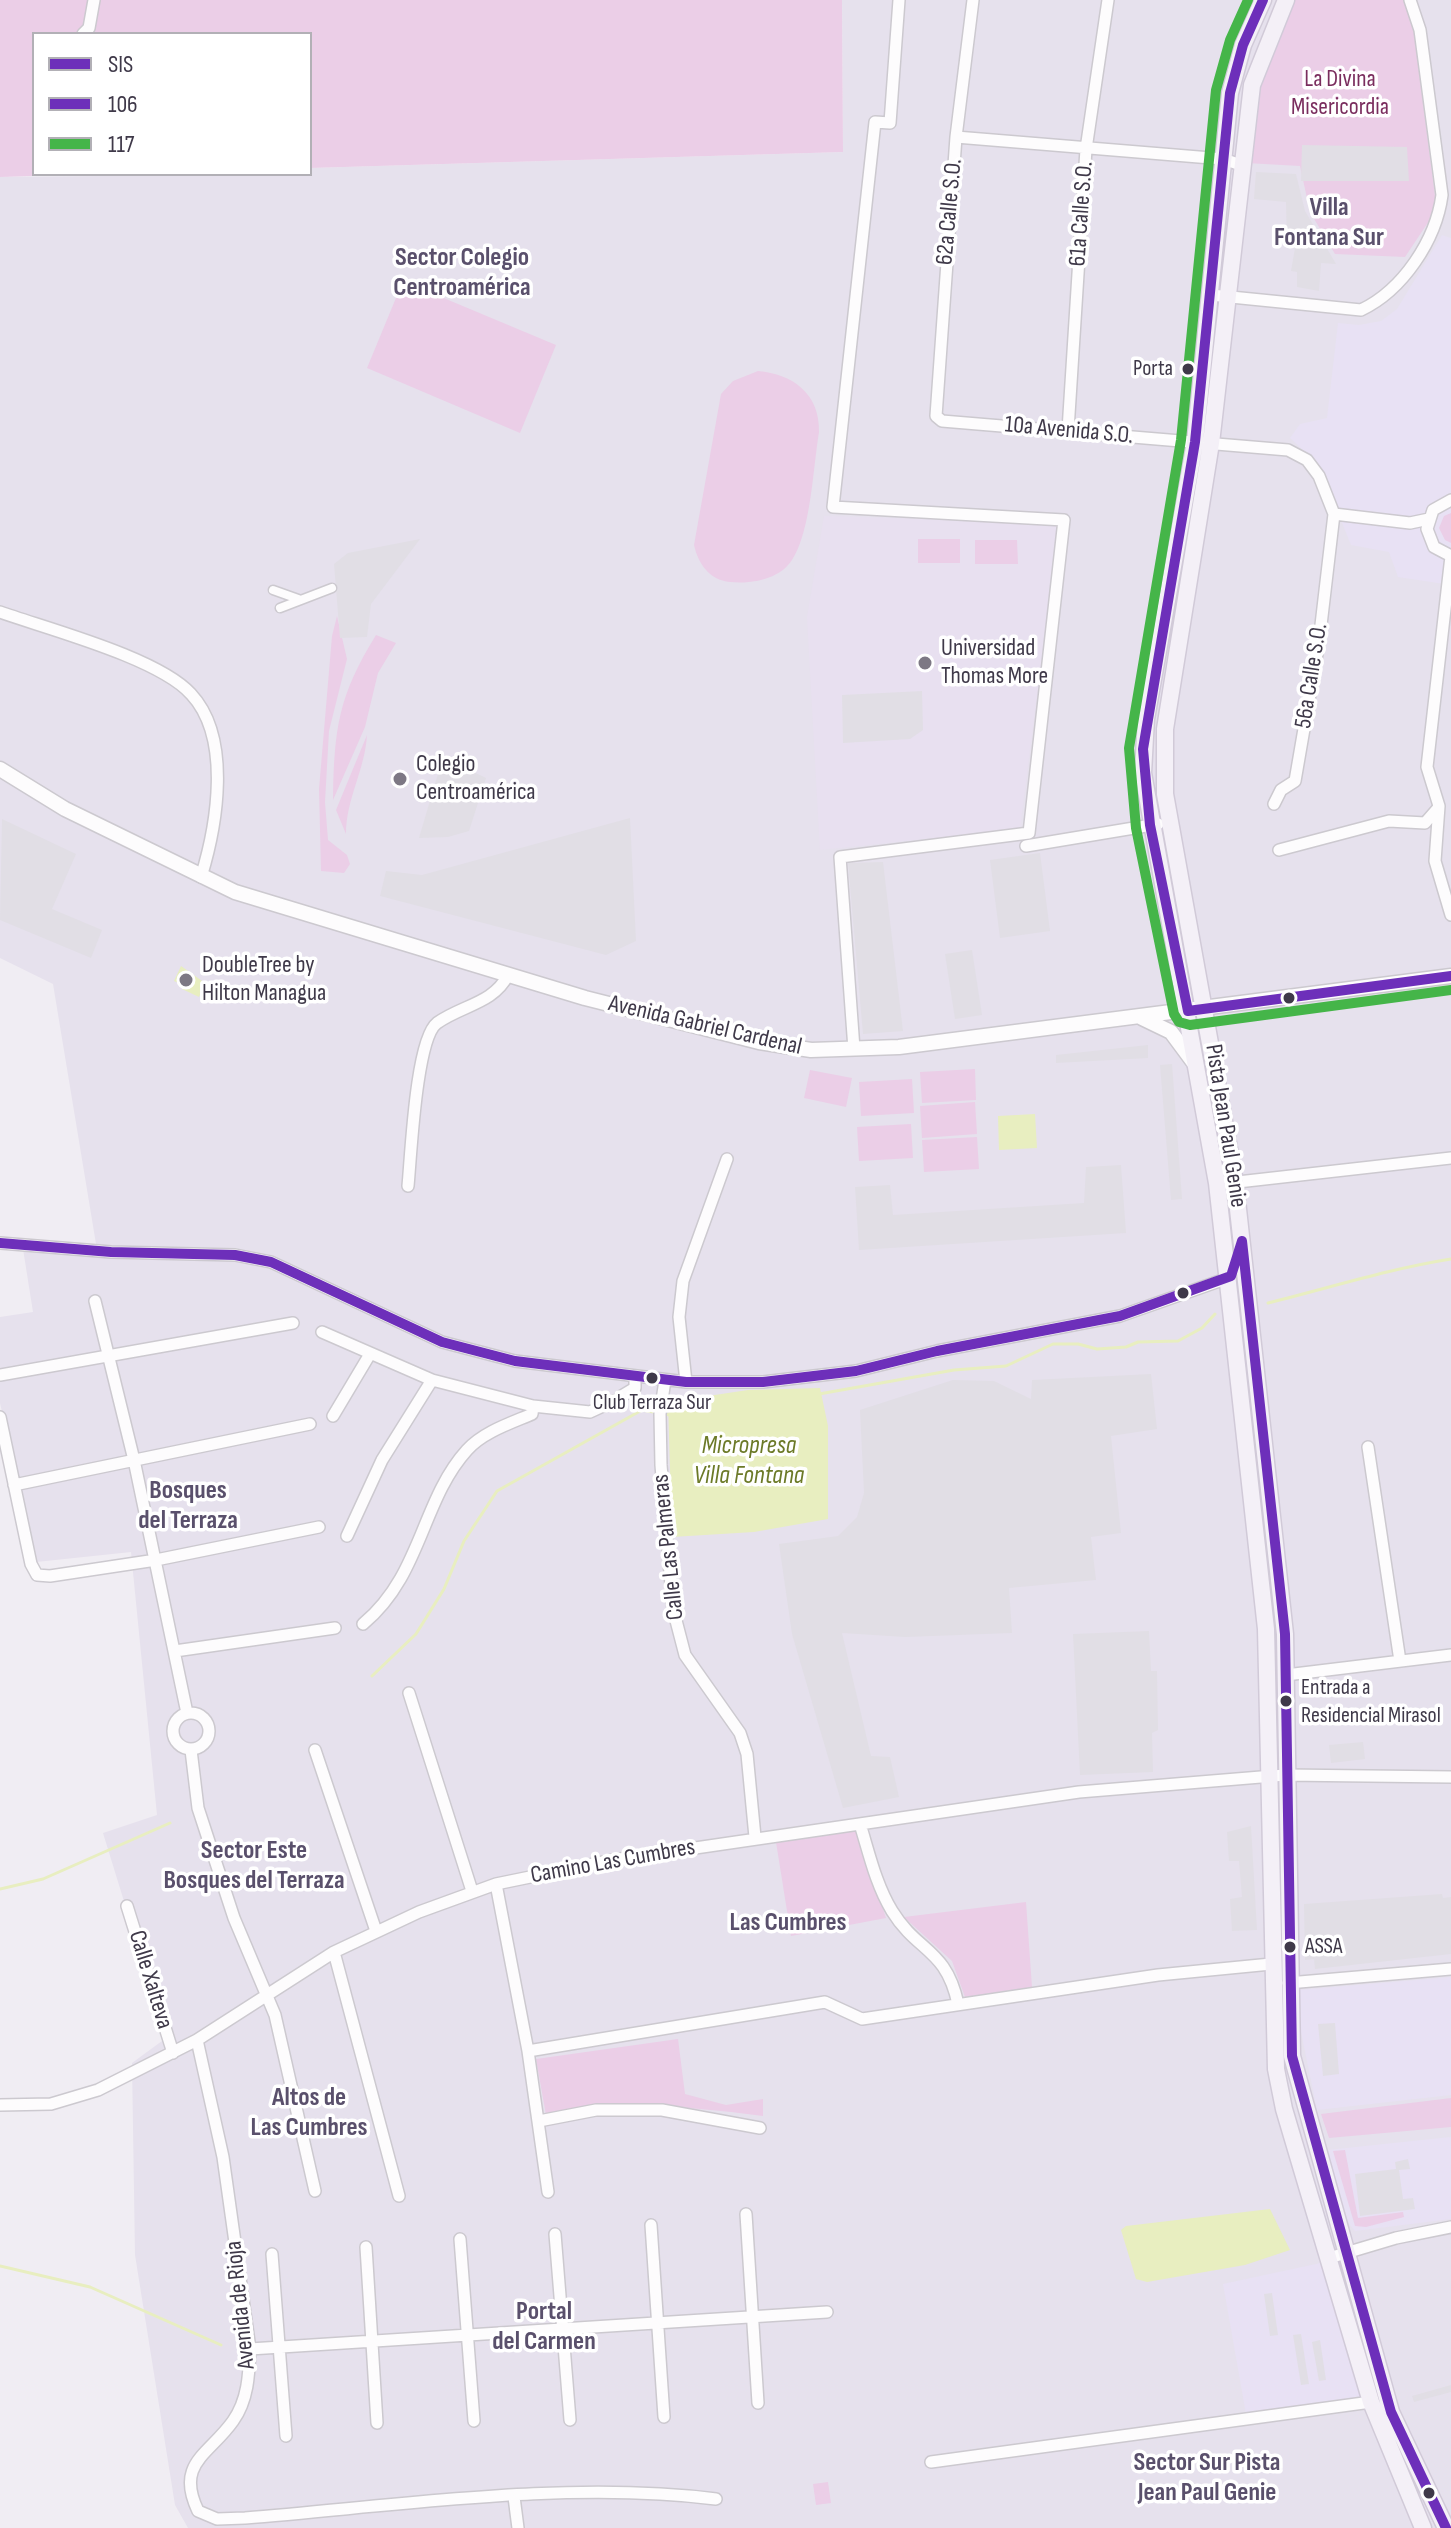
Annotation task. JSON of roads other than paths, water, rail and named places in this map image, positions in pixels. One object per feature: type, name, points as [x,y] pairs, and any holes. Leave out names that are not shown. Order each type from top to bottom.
[{"type":"main road","name":"Pista Jean Paul Genie","points":[[1219,295],[1223,159],[1230,93],[1243,45],[1263,0]]},
{"type":"main road","name":"Pista Jean Paul Genie","points":[[1286,0],[1252,85],[1219,295],[1163,762],[1171,823],[1235,1182],[1286,1675],[1271,1901],[1271,1964],[1279,2084],[1371,2402],[1423,2528]]},
{"type":"main road","name":"Pista Jean Paul Genie","points":[[1203,442],[1146,719],[1143,773],[1217,1183],[1269,1669],[1277,1776]]},
{"type":"main road","points":[[1242,1241],[1236,1268],[1228,1278],[1235,1280],[1239,1288],[1246,1340],[1256,1372]]},
{"type":"main road","points":[[1277,1776],[1280,1859],[1286,1882],[1289,2033],[1299,2090],[1349,2252],[1391,2412],[1446,2528]]},
{"type":"main road","points":[[1271,1901],[1278,1928],[1279,1975],[1288,1983]]},
{"type":"main road","points":[[1279,2084],[1282,2061],[1279,1992],[1288,1983]]},
{"type":"street","points":[[85,32],[89,28],[94,0]]},
{"type":"street","points":[[854,1049],[840,857],[1029,833],[1064,520],[833,507],[875,122],[890,123],[899,0]]},
{"type":"street","name":"62a Calle S.O.","points":[[942,421],[934,409],[956,137],[973,0]]},
{"type":"street","name":"61a Calle S.O.","points":[[1068,430],[1086,149],[1108,0]]},
{"type":"street","points":[[1219,295],[1361,310],[1381,300],[1406,275],[1439,218],[1442,195],[1420,30],[1410,0]]},
{"type":"street","points":[[956,137],[1223,159],[1241,165]]},
{"type":"street","name":"10a Avenida S.O.","points":[[942,421],[1288,450],[1298,455],[1319,476],[1334,514]]},
{"type":"street","points":[[1451,500],[1441,504],[1429,519],[1427,529],[1434,547],[1451,556],[1427,767],[1445,807],[1435,861],[1451,915]]},
{"type":"street","points":[[1334,514],[1410,523],[1429,519]]},
{"type":"street","name":"56a Calle S.O.","points":[[1274,804],[1281,790],[1295,781],[1319,642],[1334,514]]},
{"type":"street","points":[[280,608],[332,588]]},
{"type":"street","points":[[273,590],[301,601]]},
{"type":"street","points":[[0,612],[139,662],[189,691],[212,733],[215,759],[215,807],[201,877]]},
{"type":"street","name":"Avenida Gabriel Cardenal","points":[[0,769],[65,809],[235,892],[508,975],[759,1042],[811,1050],[854,1049],[1142,1018],[1451,976]]},
{"type":"street","points":[[1279,850],[1389,821],[1425,823],[1445,807]]},
{"type":"street","points":[[1026,846],[1171,823]]},
{"type":"street","points":[[408,1186],[417,1090],[428,1033],[438,1022],[497,992],[508,975]]},
{"type":"street","points":[[1142,1018],[1171,1032],[1198,1070]]},
{"type":"street","points":[[1217,1183],[1451,1158]]},
{"type":"street","points":[[686,1382],[679,1317],[683,1281],[727,1159]]},
{"type":"street","points":[[0,1243],[111,1252],[235,1255],[271,1262],[442,1342],[515,1361],[686,1382],[763,1382],[856,1371],[937,1351],[1120,1316],[1228,1278]]},
{"type":"street","points":[[95,1301],[134,1460],[187,1713]]},
{"type":"street","points":[[0,1375],[106,1353],[293,1323]]},
{"type":"street","points":[[322,1332],[432,1380],[533,1406],[590,1412],[635,1388],[635,1378]]},
{"type":"street","points":[[333,1416],[370,1354]]},
{"type":"street","points":[[347,1536],[382,1460],[432,1380]]},
{"type":"street","name":"Calle Las Palmeras","points":[[665,1380],[660,1414],[661,1465],[673,1609],[685,1655],[740,1733],[747,1754],[755,1837]]},
{"type":"street","points":[[363,1624],[399,1584],[453,1470],[468,1448],[496,1430],[532,1414],[533,1406]]},
{"type":"street","points":[[0,1417],[31,1564],[37,1575],[50,1576],[156,1560],[319,1527]]},
{"type":"street","points":[[14,1485],[310,1424]]},
{"type":"street","points":[[1368,1447],[1400,1661]]},
{"type":"street","points":[[175,1651],[335,1628]]},
{"type":"street","points":[[1286,1675],[1451,1655]]},
{"type":"street","points":[[409,1693],[472,1891]]},
{"type":"street","points":[[187,1713],[204,1718],[209,1734],[199,1748],[191,1750],[180,1747],[173,1739],[172,1728],[177,1718],[187,1713]]},
{"type":"street","points":[[191,1750],[198,1808],[234,1918],[269,1995],[315,2191]]},
{"type":"street","points":[[315,1750],[376,1931]]},
{"type":"street","name":"Camino Las Cumbres","points":[[0,2105],[34,2106],[76,2098],[197,2040],[334,1952],[376,1931],[496,1884],[601,1862],[755,1837],[1079,1792],[1277,1776],[1451,1777]]},
{"type":"street","points":[[860,1824],[876,1877],[893,1912],[943,1962],[952,1977],[958,2004]]},
{"type":"street","points":[[496,1884],[528,2051],[548,2192]]},
{"type":"street","name":"Calle Xalteva","points":[[127,1906],[173,2053]]},
{"type":"street","points":[[334,1952],[399,2196]]},
{"type":"street","points":[[528,2051],[825,2002],[862,2019],[1158,1975],[1271,1964]]},
{"type":"street","points":[[1288,1983],[1451,1969]]},
{"type":"street","name":"Avenida de Rioja","points":[[197,2040],[223,2157],[250,2349],[249,2378],[234,2420],[195,2461],[191,2473],[189,2488],[198,2511],[217,2519],[514,2497],[669,2493],[716,2499]]},
{"type":"street","points":[[539,2121],[596,2110],[662,2110],[760,2128]]},
{"type":"street","points":[[746,2214],[755,2316],[758,2403]]},
{"type":"street","points":[[651,2225],[664,2417]]},
{"type":"street","points":[[1329,2258],[1451,2227]]},
{"type":"street","points":[[555,2234],[570,2420]]},
{"type":"street","points":[[460,2239],[474,2421]]},
{"type":"street","points":[[366,2247],[377,2423]]},
{"type":"street","points":[[272,2254],[286,2436]]},
{"type":"street","points":[[250,2349],[827,2312]]},
{"type":"street","points":[[931,2462],[1371,2402]]},
{"type":"street","points":[[514,2497],[518,2528]]},
{"type":"water","name":"DoubleTree by Hilton Managua","points":[[181,966],[205,983],[199,997],[182,989],[183,985],[174,981]]},
{"type":"water","points":[[1035,1114],[1037,1148],[999,1150],[998,1116]]},
{"type":"water","name":"Micropresa Villa Fontana","points":[[820,1388],[828,1426],[828,1519],[754,1532],[672,1537],[668,1402],[748,1390]]},
{"type":"water","points":[[1270,2209],[1290,2250],[1245,2265],[1147,2282],[1136,2279],[1121,2230],[1126,2226]]},
{"type":"waterway","points":[[1268,1303],[1381,1273],[1451,1259]]},
{"type":"waterway","points":[[819,1394],[954,1370],[1006,1366],[1053,1344],[1078,1344],[1097,1349],[1126,1347],[1138,1342],[1178,1341],[1202,1328],[1215,1314]]},
{"type":"waterway","points":[[372,1676],[416,1634],[444,1589],[464,1541],[497,1491],[642,1410],[670,1415]]},
{"type":"waterway","points":[[0,1889],[43,1879],[170,1823]]},
{"type":"waterway","points":[[0,2266],[90,2287],[221,2345]]},
{"type":"place","name":"Porta","points":[[1188,369]]},
{"type":"place","name":"Universidad Thomas More","points":[[925,663]]},
{"type":"place","name":"Colegio Centroamérica","points":[[400,779]]},
{"type":"place","name":"DoubleTree by Hilton Managua","points":[[186,980]]},
{"type":"place","name":"Club Terraza Sur","points":[[652,1378]]},
{"type":"place","name":"Entrada a Residencial Mirasol","points":[[1286,1701]]},
{"type":"place","name":"ASSA","points":[[1290,1947]]},
{"type":"district","name":"Villa Fontana Sur","points":[[1329,223]]},
{"type":"district","name":"Sector Colegio Centroamérica","points":[[462,273]]},
{"type":"district","name":"Bosques del Terraza","points":[[188,1506]]},
{"type":"district","name":"Sector Este Bosques del Terraza","points":[[254,1866]]},
{"type":"district","name":"Las Cumbres","points":[[788,1923]]},
{"type":"district","name":"Altos de Las Cumbres","points":[[309,2113]]},
{"type":"district","name":"Portal del Carmen","points":[[544,2327]]},
{"type":"district","name":"Sector Sur Pista Jean Paul Genie","points":[[1207,2478]]},
{"type":"park label","name":"La Divina Misericordia","points":[[1340,94]]}]
